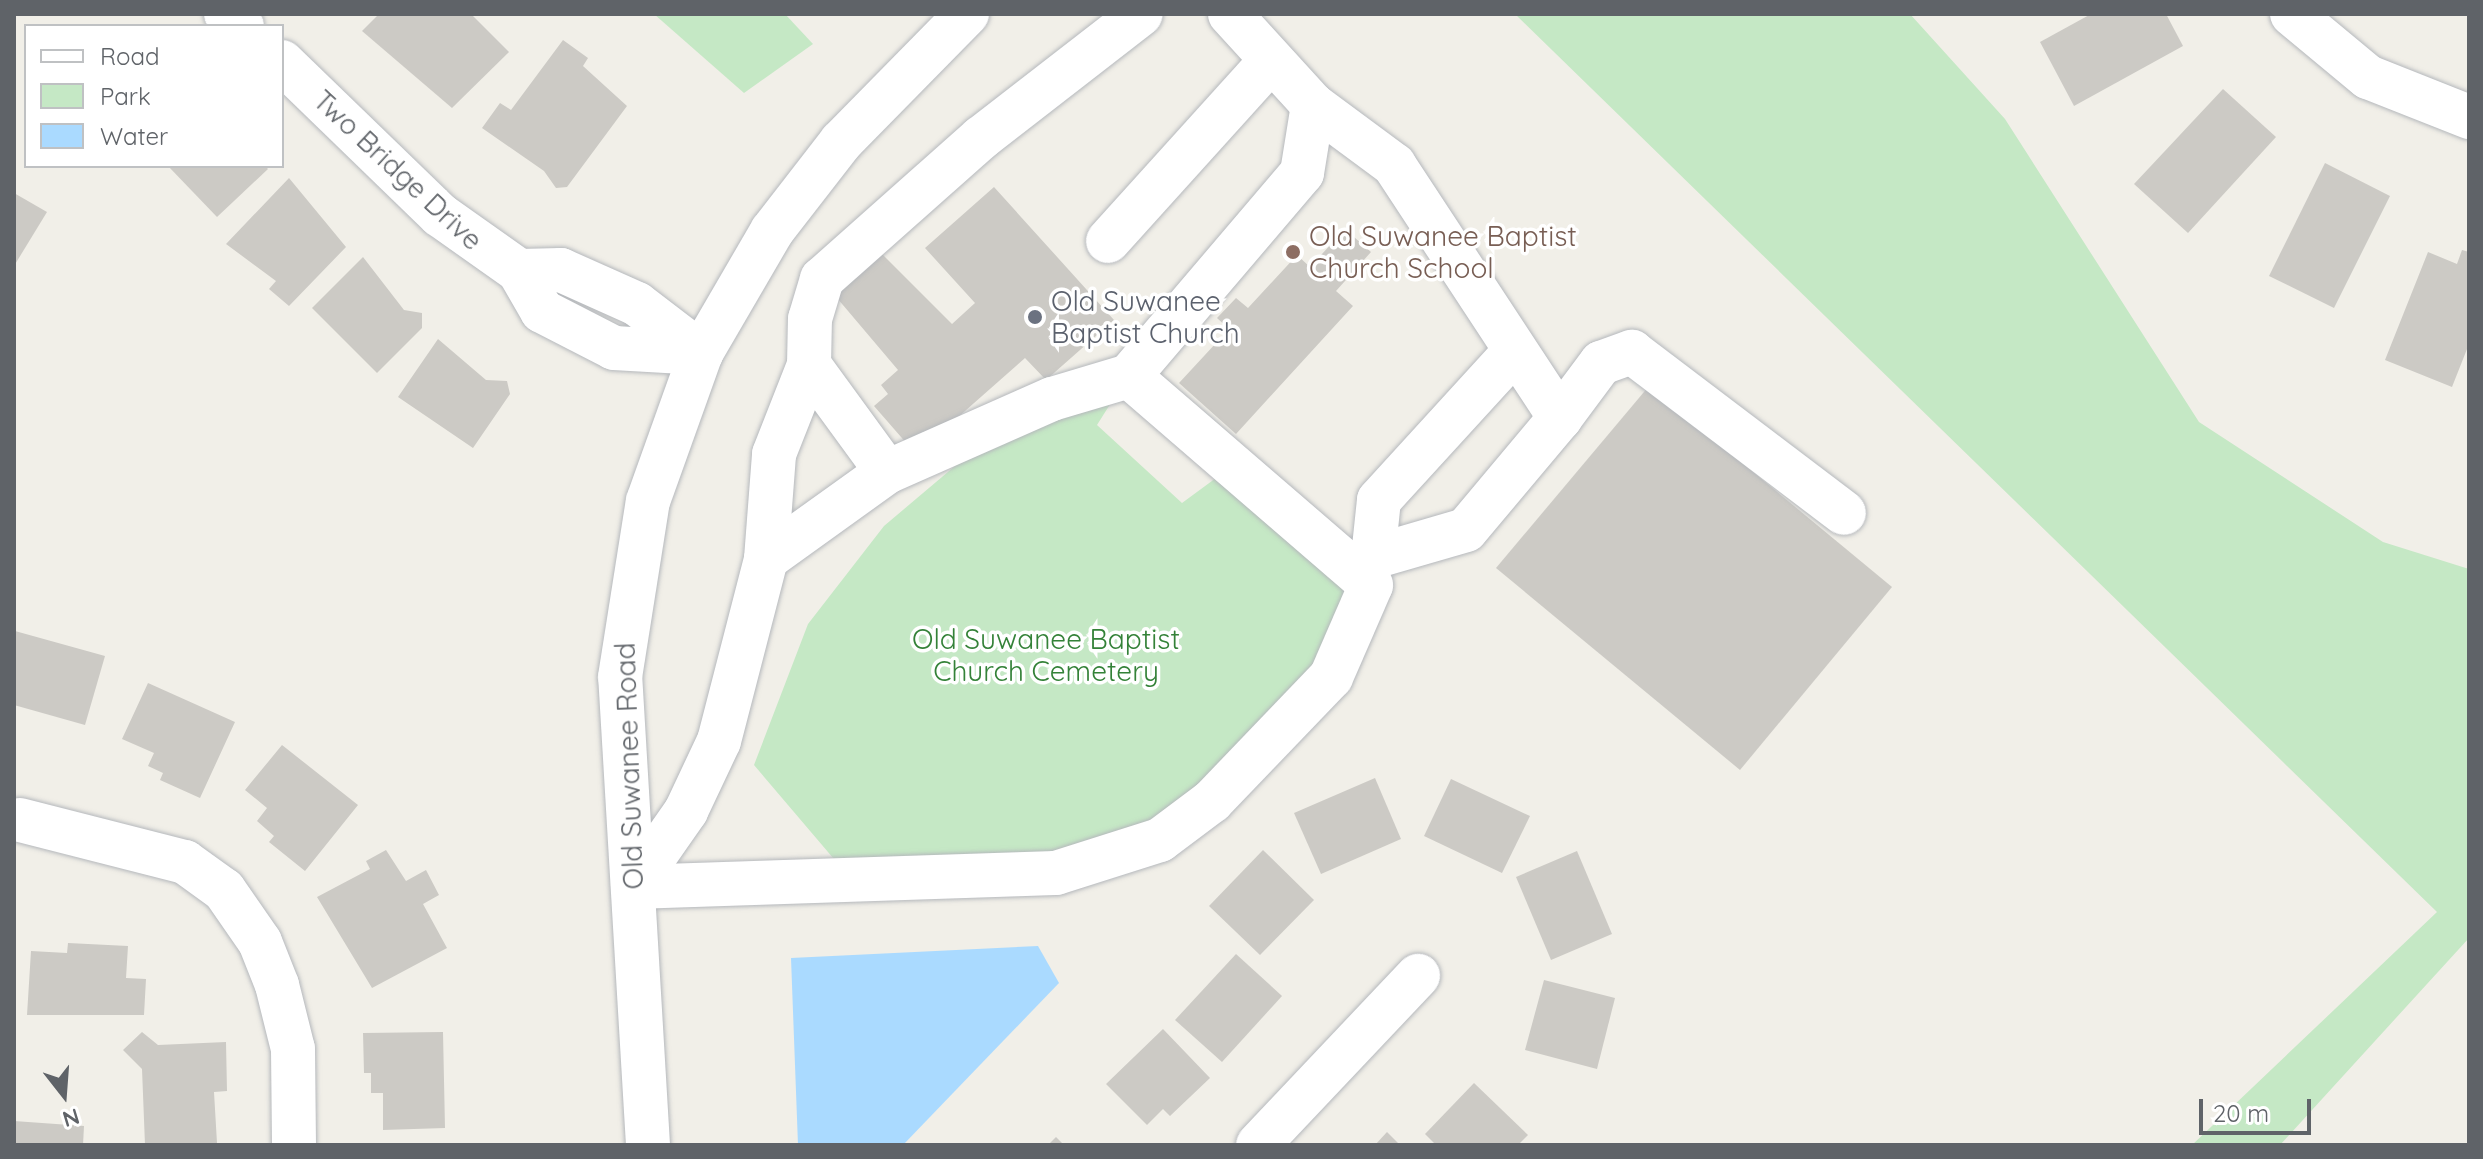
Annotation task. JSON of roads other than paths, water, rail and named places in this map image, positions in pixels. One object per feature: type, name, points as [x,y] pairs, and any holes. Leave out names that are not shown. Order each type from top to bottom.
[{"type":"street","name":"Old Suwanee Road","points":[[648,1145],[620,677],[625,609],[664,444],[701,353],[804,184],[967,14]]},
{"type":"street","points":[[633,887],[686,811],[719,741],[766,559],[774,454],[809,365],[810,319],[822,279],[981,138],[1141,14]]},
{"type":"street","points":[[1230,14],[1270,62],[1313,105],[1394,165],[1513,353],[1560,418]]},
{"type":"street","points":[[2292,14],[2368,77],[2469,117]]},
{"type":"street","points":[[1108,241],[1270,62]]},
{"type":"street","name":"Two Bridge Drive","points":[[284,64],[440,215],[519,271],[561,270],[637,304],[701,353]]},
{"type":"street","points":[[766,559],[887,472],[1052,399],[1129,376],[1302,173],[1313,105]]},
{"type":"street","points":[[1365,565],[1466,530],[1560,418],[1601,363],[1632,352],[1844,513]]},
{"type":"street","points":[[633,887],[1056,873],[1160,840],[1212,801],[1331,677],[1371,585],[1365,565],[1379,500],[1513,353]]},
{"type":"street","points":[[809,365],[887,472]]},
{"type":"street","points":[[1129,376],[1365,565]]},
{"type":"street","points":[[20,820],[185,862],[224,890],[260,942],[277,985],[293,1049],[294,1145]]},
{"type":"street","points":[[1258,1145],[1418,976]]},
{"type":"water","points":[[1038,946],[1059,983],[903,1145],[798,1145],[791,958]]},
{"type":"place","name":"Old Suwanee Baptist Church School","points":[[1293,252]]},
{"type":"place","name":"Old Suwanee Baptist Church","points":[[1035,317]]},
{"type":"park label","name":"Old Suwanee Baptist Church Cemetery","points":[[1046,655]]}]
